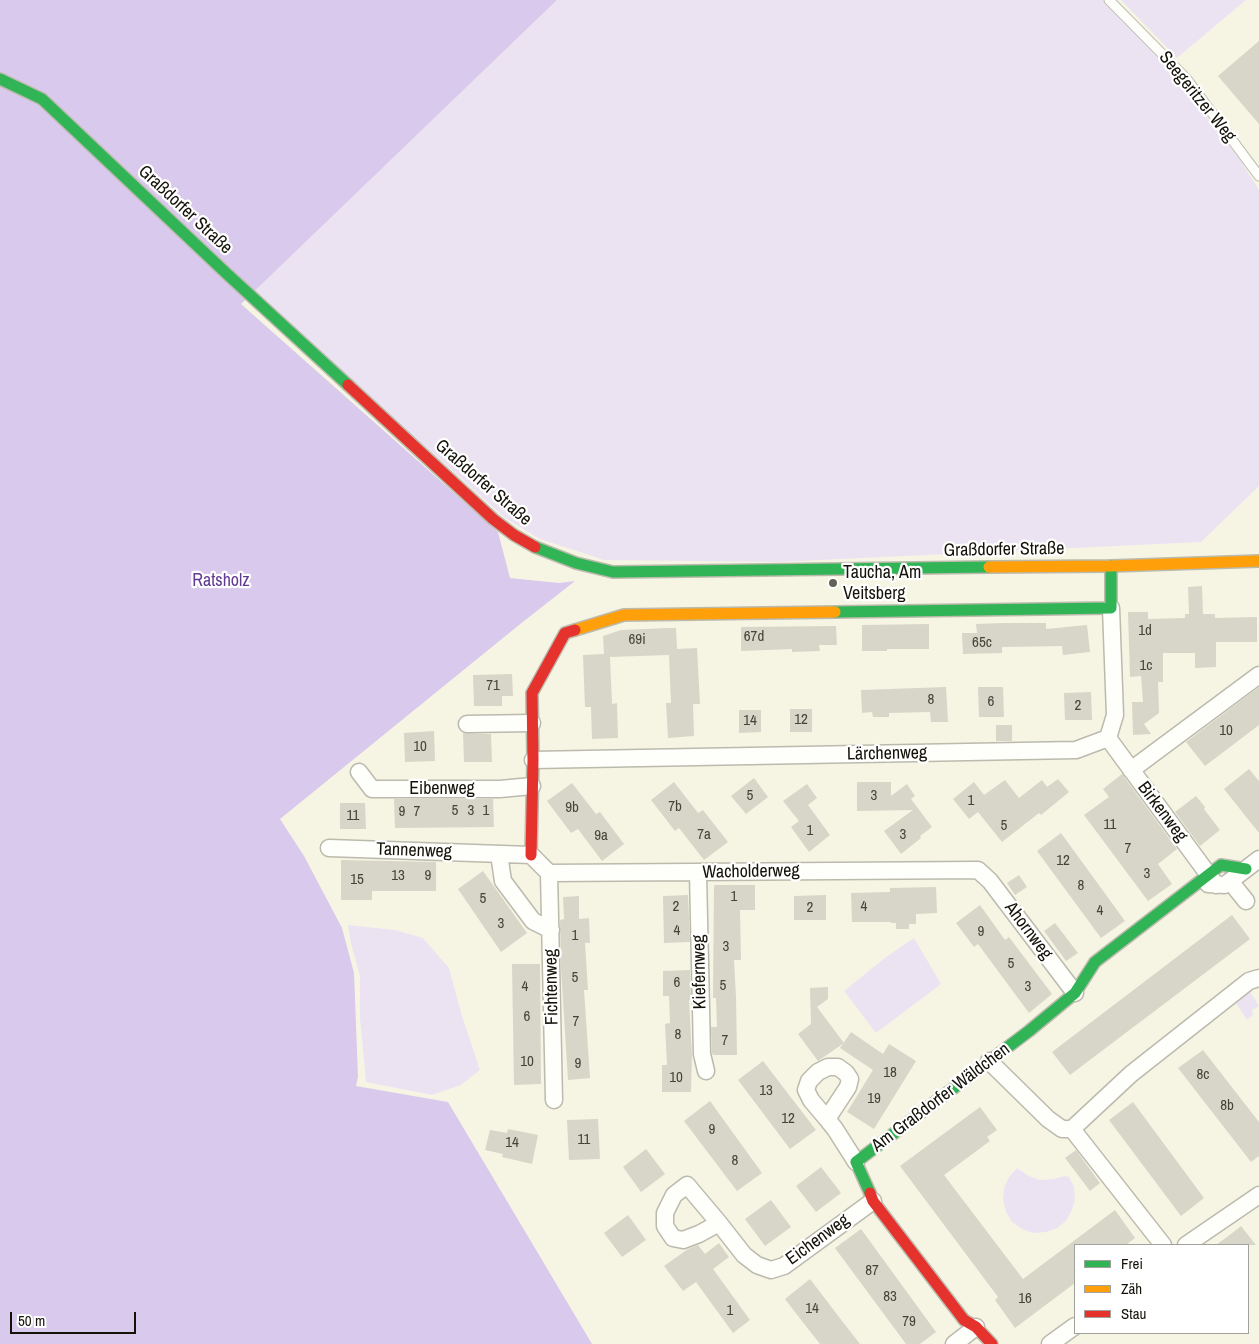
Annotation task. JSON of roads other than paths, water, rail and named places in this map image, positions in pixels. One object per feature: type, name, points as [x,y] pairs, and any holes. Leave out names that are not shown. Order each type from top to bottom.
[{"type":"street","name":"Graßdorfer Straße","points":[[0,79],[42,99],[226,273],[493,519],[514,535],[536,548],[613,572],[1111,566],[1259,561]]},
{"type":"street","points":[[1108,738],[1115,715],[1111,566]]},
{"type":"street","points":[[549,873],[531,855],[532,693],[565,633],[624,615],[1111,608]]},
{"type":"street","points":[[1131,770],[1259,675]]},
{"type":"street","points":[[467,724],[532,723]]},
{"type":"street","name":"Lärchenweg","points":[[533,760],[1076,750],[1108,738]]},
{"type":"street","name":"Birkenweg","points":[[1108,738],[1213,881],[1246,901]]},
{"type":"street","name":"Eibenweg","points":[[359,772],[372,788],[500,790],[532,786]]},
{"type":"street","name":"Tannenweg","points":[[329,848],[531,855]]},
{"type":"street","points":[[499,854],[504,881],[532,921],[551,930]]},
{"type":"street","name":"Am Graßdorfer Wäldchen","points":[[992,1344],[976,1327],[964,1320],[873,1201],[856,1162],[1075,993],[1095,962],[1140,926],[1213,881],[1246,869],[1259,859]]},
{"type":"street","name":"Am Graßdorfer Wäldchen","points":[[1213,881],[1222,865],[1246,869]]},
{"type":"street","name":"Wacholderweg","points":[[549,873],[978,870]]},
{"type":"street","name":"Ahornweg","points":[[978,870],[990,881],[1075,993]]},
{"type":"street","name":"Fichtenweg","points":[[549,873],[554,1100]]},
{"type":"street","name":"Kiefernweg","points":[[698,873],[702,1054],[706,1072]]},
{"type":"street","points":[[989,1061],[1048,1119],[1062,1129],[1072,1129],[1131,1074],[1249,981],[1259,978]]},
{"type":"street","points":[[827,1119],[856,1162]]},
{"type":"street","points":[[1072,1129],[1162,1244]]},
{"type":"street","points":[[1187,1244],[1259,1195]]},
{"type":"street","name":"Eichenweg","points":[[719,1223],[744,1255],[757,1265],[771,1270],[784,1266],[873,1201]]},
{"type":"street","points":[[954,1344],[976,1327]]},
{"type":"street","points":[[1050,1344],[1074,1327]]},
{"type":"lane","name":"Seegeritzer Weg","points":[[1109,0],[1186,78],[1259,176]]},
{"type":"place","name":"Taucha, Am Veitsberg","points":[[833,583]]},
{"type":"park label","name":"Ratsholz","points":[[221,581]]}]
